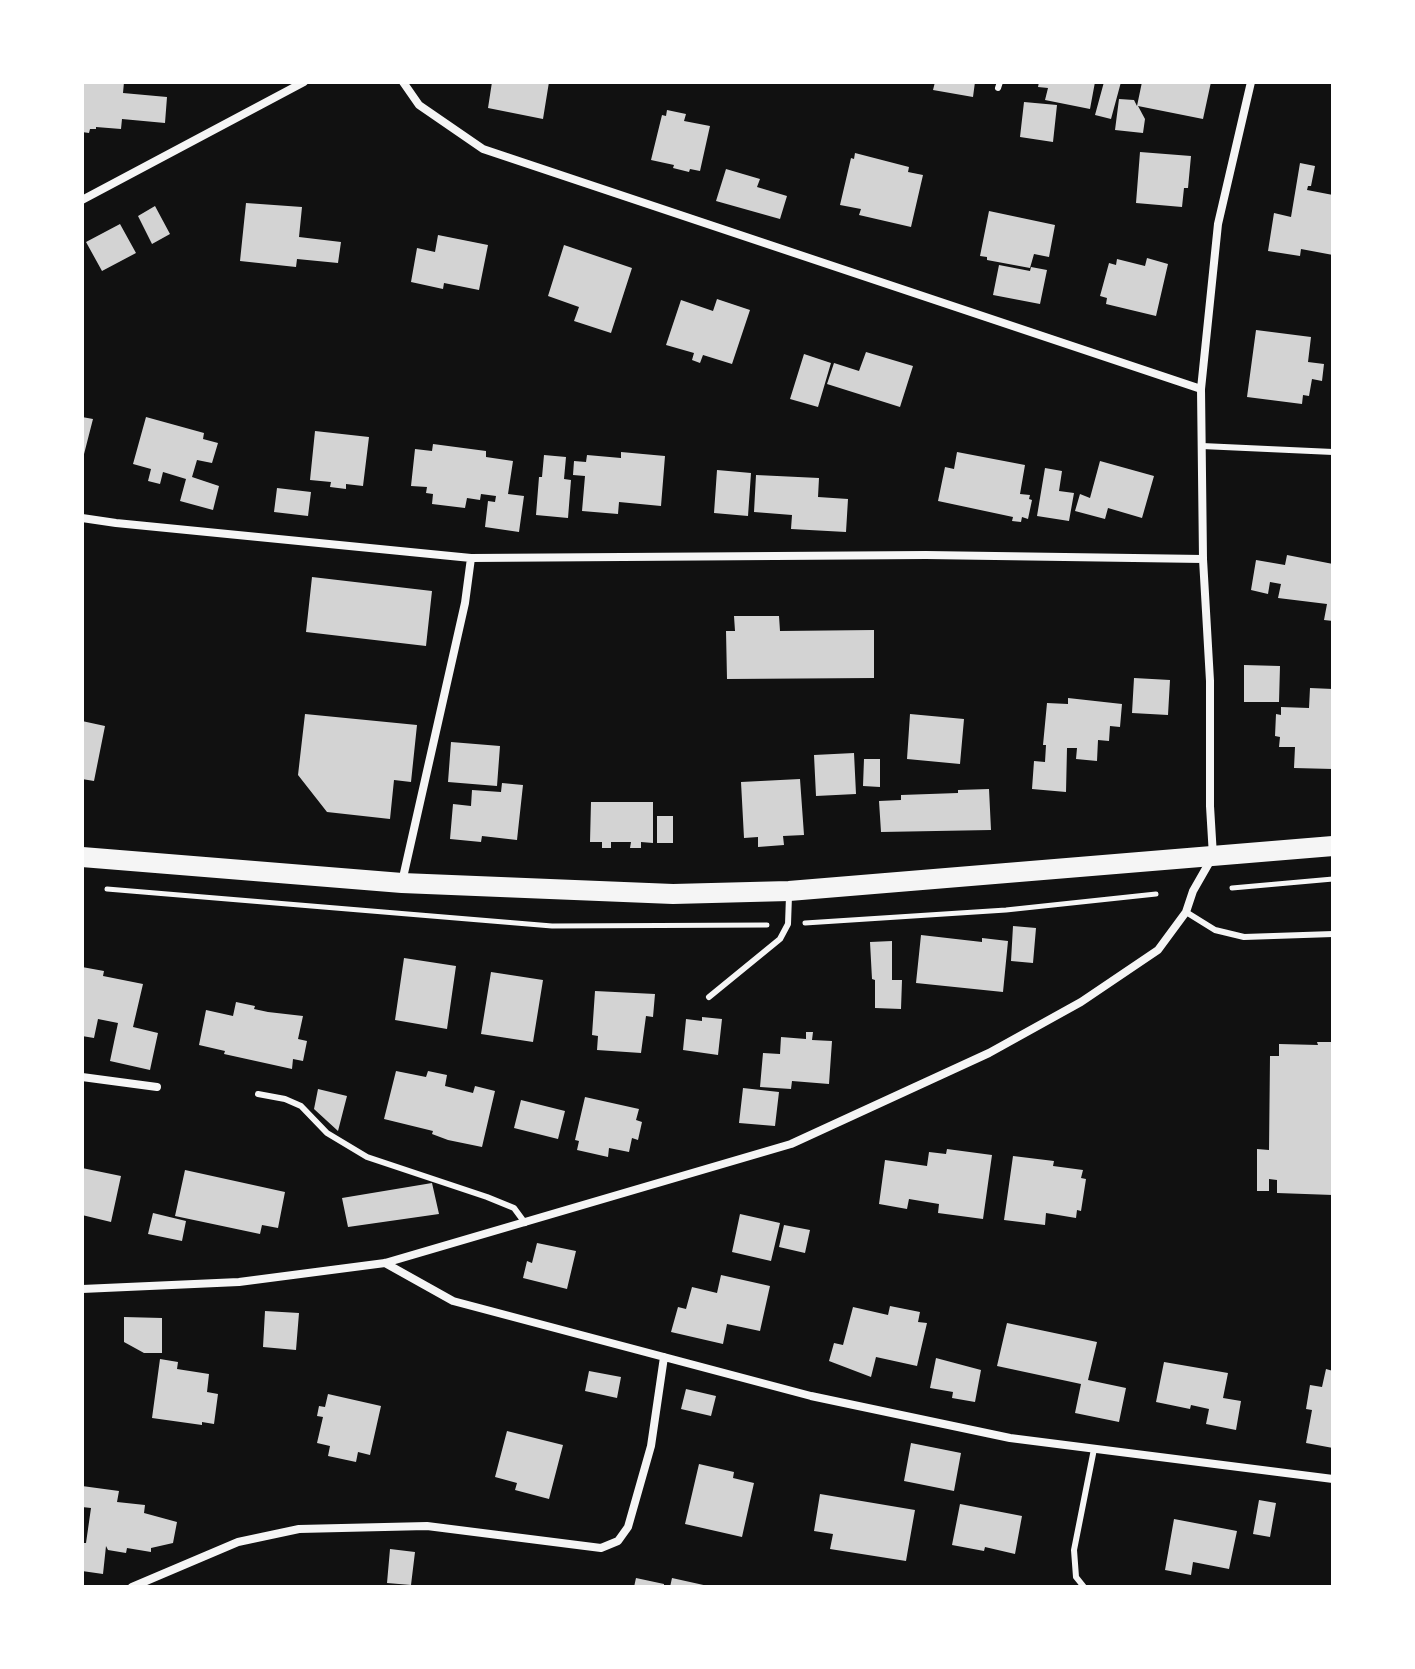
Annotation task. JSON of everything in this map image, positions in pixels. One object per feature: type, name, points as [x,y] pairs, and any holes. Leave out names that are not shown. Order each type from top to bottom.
[{"type":"main road","points":[[82,857],[402,883],[673,894],[789,891],[1333,846]]},
{"type":"street","points":[[82,200],[304,82]]},
{"type":"street","points":[[403,82],[419,105],[483,149],[1201,389]]},
{"type":"street","points":[[82,1289],[239,1282],[385,1263],[791,1144],[989,1053],[1081,1002],[1158,950],[1186,912],[1193,891],[1213,856],[1201,389],[1218,224],[1251,82]]},
{"type":"street","points":[[82,518],[471,558],[926,555],[1203,559]]},
{"type":"street","points":[[402,883],[465,603],[471,558]]},
{"type":"street","points":[[82,1077],[157,1087]]},
{"type":"street","points":[[385,1263],[453,1301],[811,1396],[1010,1438],[1333,1479]]},
{"type":"street","points":[[132,1587],[238,1542],[299,1529],[427,1526],[601,1548],[618,1541],[628,1527],[651,1446],[664,1357]]},
{"type":"lane","points":[[1202,446],[1333,452]]},
{"type":"lane","points":[[709,997],[780,939],[788,924],[789,891]]},
{"type":"lane","points":[[1186,912],[1215,930],[1244,937],[1333,934]]},
{"type":"lane","points":[[258,1094],[285,1099],[301,1106],[327,1133],[367,1157],[514,1208],[525,1223]]},
{"type":"lane","points":[[1084,1587],[1076,1577],[1074,1550],[1094,1449]]},
{"type":"path","points":[[1232,888],[1333,879]]},
{"type":"building","points":[[82,82],[124,82],[123,93],[167,97],[165,123],[122,119],[121,129],[96,127],[89,133],[82,132]]},
{"type":"building","points":[[492,82],[549,82],[543,119],[488,108]]},
{"type":"building","points":[[935,82],[975,82],[973,97],[933,90]]},
{"type":"building","points":[[1039,82],[1095,82],[1090,109],[1045,100],[1048,88],[1038,87]]},
{"type":"building","points":[[1104,82],[1121,82],[1111,119],[1095,115]]},
{"type":"building","points":[[1142,82],[1211,82],[1203,119],[1138,106],[1145,119],[1143,133],[1115,130],[1119,99],[1134,100],[1137,106]]},
{"type":"building","points":[[1024,102],[1057,105],[1053,142],[1020,137]]},
{"type":"building","points":[[667,110],[686,114],[684,121],[710,126],[700,171],[690,169],[689,172],[651,160],[662,115],[666,116]]},
{"type":"building","points":[[1140,152],[1191,156],[1188,188],[1184,188],[1182,207],[1136,203]]},
{"type":"building","points":[[855,153],[909,167],[908,172],[923,175],[911,227],[859,215],[861,209],[840,205],[851,158],[854,159]]},
{"type":"building","points":[[1300,163],[1315,166],[1311,186],[1307,190],[1333,195],[1333,255],[1301,249],[1300,256],[1268,251],[1274,213],[1291,217]]},
{"type":"building","points":[[726,169],[760,179],[757,187],[787,196],[780,219],[716,201]]},
{"type":"building","points":[[246,203],[302,207],[299,237],[341,242],[338,263],[297,259],[296,267],[240,261]]},
{"type":"building","points":[[155,206],[170,234],[152,244],[138,216]]},
{"type":"building","points":[[989,211],[1055,225],[1049,257],[1034,254],[1030,268],[980,256]]},
{"type":"building","points":[[120,224],[136,253],[102,271],[86,242]]},
{"type":"building","points":[[438,235],[488,245],[479,290],[444,283],[443,289],[411,282],[417,248],[435,252]]},
{"type":"building","points":[[564,245],[632,268],[611,333],[574,321],[579,307],[548,296]]},
{"type":"building","points":[[1147,258],[1168,264],[1156,316],[1106,304],[1107,298],[1100,296],[1109,263],[1116,265],[1117,259],[1145,266]]},
{"type":"building","points":[[999,265],[1030,271],[1031,267],[1047,270],[1040,304],[993,295]]},
{"type":"building","points":[[717,299],[750,310],[732,364],[703,355],[700,363],[692,360],[694,353],[666,345],[681,300],[713,311]]},
{"type":"building","points":[[1256,330],[1311,337],[1308,362],[1324,364],[1322,381],[1312,379],[1309,396],[1303,395],[1302,404],[1247,397]]},
{"type":"building","points":[[866,352],[913,366],[900,407],[827,384],[834,363],[859,371]]},
{"type":"building","points":[[804,354],[831,363],[818,407],[790,399]]},
{"type":"building","points":[[82,417],[93,419],[83,458],[82,458]]},
{"type":"building","points":[[146,417],[204,433],[203,439],[218,443],[212,463],[197,460],[192,477],[219,486],[213,510],[180,501],[186,479],[163,472],[160,484],[148,481],[151,469],[133,464]]},
{"type":"building","points":[[315,431],[369,437],[363,486],[346,484],[346,489],[330,487],[331,482],[310,480]]},
{"type":"building","points":[[433,444],[486,451],[486,457],[513,461],[508,494],[524,496],[519,532],[485,527],[488,501],[495,502],[496,496],[481,494],[480,500],[467,498],[465,508],[432,504],[433,494],[426,493],[427,487],[411,486],[415,449],[432,451]]},
{"type":"building","points":[[621,452],[665,456],[661,506],[619,502],[618,514],[582,511],[585,476],[573,475],[574,461],[586,462],[587,455],[621,458]]},
{"type":"building","points":[[957,452],[1025,465],[1020,494],[1030,495],[1029,499],[1032,500],[1028,519],[1022,517],[1021,522],[1012,521],[1013,517],[938,501],[945,467],[954,469]]},
{"type":"building","points":[[544,455],[566,457],[564,479],[571,480],[568,518],[536,515]]},
{"type":"building","points":[[1100,461],[1154,476],[1142,518],[1108,508],[1105,519],[1075,511],[1080,494],[1090,498]]},
{"type":"building","points":[[1045,468],[1062,471],[1059,491],[1074,493],[1069,521],[1037,516]]},
{"type":"building","points":[[717,470],[751,473],[748,516],[714,513]]},
{"type":"building","points":[[756,475],[819,478],[818,497],[848,499],[846,532],[791,529],[792,515],[754,512]]},
{"type":"building","points":[[277,488],[311,492],[308,516],[274,512]]},
{"type":"building","points":[[1287,555],[1333,564],[1333,621],[1324,620],[1327,604],[1278,598],[1281,584],[1270,582],[1268,594],[1251,590],[1256,560],[1285,565]]},
{"type":"building","points":[[312,577],[432,591],[426,646],[306,632]]},
{"type":"building","points":[[734,616],[779,616],[780,631],[874,630],[874,678],[727,679],[726,631],[735,631]]},
{"type":"building","points":[[1244,665],[1280,666],[1279,702],[1244,702]]},
{"type":"building","points":[[1134,678],[1170,680],[1168,715],[1132,713]]},
{"type":"building","points":[[1310,688],[1333,689],[1333,769],[1294,768],[1295,747],[1279,747],[1280,737],[1275,736],[1276,714],[1281,715],[1281,707],[1309,708]]},
{"type":"building","points":[[1068,698],[1122,704],[1120,727],[1110,726],[1109,741],[1098,740],[1097,761],[1076,759],[1077,748],[1067,748],[1066,792],[1032,789],[1034,761],[1045,762],[1046,745],[1043,745],[1047,703],[1068,704]]},
{"type":"building","points":[[305,714],[417,725],[411,782],[394,780],[390,819],[327,812],[298,775]]},
{"type":"building","points":[[910,714],[964,719],[960,764],[907,759]]},
{"type":"building","points":[[82,721],[105,726],[94,781],[82,779]]},
{"type":"building","points":[[451,742],[500,746],[497,786],[448,782]]},
{"type":"building","points":[[854,753],[856,794],[816,796],[814,755]]},
{"type":"building","points":[[864,759],[880,759],[880,787],[863,786]]},
{"type":"building","points":[[800,779],[804,835],[783,836],[784,845],[758,847],[758,837],[744,838],[741,782]]},
{"type":"building","points":[[502,783],[523,785],[517,840],[482,836],[481,842],[450,839],[453,804],[471,806],[472,790],[501,792]]},
{"type":"building","points":[[989,789],[991,830],[881,832],[879,801],[901,800],[901,795]]},
{"type":"building","points":[[591,802],[653,802],[653,843],[641,842],[641,848],[630,848],[631,842],[611,842],[611,848],[602,848],[602,842],[590,842]]},
{"type":"building","points":[[657,816],[673,816],[673,843],[657,843]]},
{"type":"building","points":[[1013,926],[1036,928],[1033,963],[1011,961]]},
{"type":"building","points":[[921,935],[982,942],[982,938],[1008,941],[1003,992],[916,983]]},
{"type":"building","points":[[892,941],[892,980],[902,980],[901,1009],[875,1008],[870,942]]},
{"type":"building","points":[[404,958],[456,966],[447,1029],[395,1020]]},
{"type":"building","points":[[82,967],[104,971],[103,976],[143,984],[133,1027],[158,1033],[150,1070],[110,1061],[118,1023],[98,1019],[94,1038],[82,1036]]},
{"type":"building","points":[[491,972],[543,980],[533,1042],[481,1034]]},
{"type":"building","points":[[595,991],[655,994],[653,1017],[646,1016],[641,1053],[597,1050],[598,1036],[592,1035]]},
{"type":"building","points":[[236,1002],[268,1012],[303,1016],[298,1039],[307,1041],[303,1061],[293,1059],[292,1069],[224,1054],[225,1051],[199,1045],[206,1010],[233,1016]]},
{"type":"building","points":[[702,1017],[722,1019],[718,1055],[683,1050],[686,1019],[702,1021]]},
{"type":"building","points":[[806,1032],[813,1032],[812,1040],[832,1041],[829,1084],[792,1081],[791,1089],[760,1087],[763,1053],[780,1054],[781,1037],[806,1039]]},
{"type":"building","points":[[1317,1042],[1333,1042],[1333,1195],[1277,1193],[1277,1180],[1269,1179],[1269,1191],[1257,1191],[1257,1149],[1269,1150],[1270,1056],[1279,1056],[1279,1044],[1318,1045]]},
{"type":"building","points":[[396,1071],[426,1077],[428,1071],[447,1075],[445,1086],[473,1093],[475,1086],[495,1091],[482,1147],[448,1140],[432,1134],[433,1131],[384,1119]]},
{"type":"building","points":[[743,1088],[779,1092],[775,1126],[739,1123]]},
{"type":"building","points":[[318,1089],[347,1096],[338,1131],[314,1109]]},
{"type":"building","points":[[585,1097],[639,1109],[636,1120],[642,1122],[638,1140],[632,1138],[629,1152],[609,1148],[608,1157],[577,1150],[579,1141],[575,1140]]},
{"type":"building","points":[[521,1100],[565,1111],[558,1139],[514,1128]]},
{"type":"building","points":[[947,1149],[992,1155],[983,1219],[938,1213],[939,1204],[909,1199],[907,1209],[879,1204],[885,1160],[927,1166],[929,1152],[946,1154]]},
{"type":"building","points":[[1013,1156],[1054,1161],[1053,1166],[1083,1170],[1081,1178],[1086,1179],[1081,1211],[1077,1210],[1076,1218],[1046,1213],[1045,1225],[1004,1220]]},
{"type":"building","points":[[82,1168],[121,1176],[111,1222],[82,1215]]},
{"type":"building","points":[[185,1170],[285,1192],[278,1228],[262,1225],[260,1234],[175,1216]]},
{"type":"building","points":[[432,1183],[439,1214],[348,1227],[342,1198]]},
{"type":"building","points":[[153,1213],[186,1221],[182,1241],[148,1234]]},
{"type":"building","points":[[740,1214],[780,1223],[771,1261],[732,1252]]},
{"type":"building","points":[[784,1225],[810,1230],[805,1253],[779,1247]]},
{"type":"building","points":[[537,1243],[576,1251],[567,1289],[523,1278],[527,1261],[532,1263]]},
{"type":"building","points":[[721,1275],[770,1286],[760,1331],[727,1324],[723,1344],[671,1332],[678,1307],[686,1309],[692,1287],[717,1293]]},
{"type":"building","points":[[890,1306],[920,1312],[918,1322],[927,1323],[917,1366],[876,1357],[871,1377],[829,1361],[834,1343],[843,1345],[853,1307],[888,1315]]},
{"type":"building","points":[[265,1311],[299,1313],[296,1350],[263,1347]]},
{"type":"building","points":[[124,1317],[162,1318],[162,1353],[144,1353],[124,1342]]},
{"type":"building","points":[[1007,1323],[1097,1342],[1088,1380],[1126,1388],[1119,1422],[1075,1413],[1081,1384],[997,1366]]},
{"type":"building","points":[[936,1358],[981,1370],[975,1402],[952,1398],[953,1392],[930,1388]]},
{"type":"building","points":[[160,1359],[178,1362],[177,1369],[209,1374],[207,1392],[218,1394],[214,1424],[152,1418]]},
{"type":"building","points":[[1164,1362],[1228,1373],[1223,1398],[1241,1401],[1236,1430],[1206,1424],[1209,1409],[1191,1405],[1190,1409],[1156,1402]]},
{"type":"building","points":[[1326,1369],[1333,1371],[1333,1448],[1306,1443],[1312,1410],[1306,1409],[1310,1385],[1322,1387]]},
{"type":"building","points":[[589,1371],[621,1377],[617,1398],[585,1391]]},
{"type":"building","points":[[686,1389],[716,1396],[711,1416],[681,1409]]},
{"type":"building","points":[[328,1394],[381,1406],[370,1455],[358,1452],[356,1462],[328,1456],[330,1446],[317,1443],[323,1417],[317,1416],[319,1406],[325,1407]]},
{"type":"building","points":[[507,1431],[563,1445],[549,1499],[515,1490],[517,1483],[495,1477]]},
{"type":"building","points":[[911,1443],[961,1453],[954,1491],[904,1481]]},
{"type":"building","points":[[699,1464],[734,1472],[733,1478],[754,1483],[742,1537],[685,1524]]},
{"type":"building","points":[[82,1486],[119,1491],[117,1502],[145,1505],[144,1513],[177,1522],[173,1543],[151,1548],[151,1552],[127,1548],[126,1553],[108,1550],[106,1546],[103,1574],[82,1571],[82,1543],[86,1543],[91,1508],[82,1507]]},
{"type":"building","points":[[820,1494],[915,1510],[906,1561],[830,1549],[833,1534],[814,1531]]},
{"type":"building","points":[[1259,1500],[1276,1503],[1270,1537],[1253,1534]]},
{"type":"building","points":[[960,1504],[1022,1516],[1015,1554],[985,1547],[984,1551],[952,1545]]},
{"type":"building","points":[[1174,1519],[1237,1531],[1229,1569],[1193,1562],[1191,1575],[1165,1570]]},
{"type":"building","points":[[390,1549],[415,1552],[411,1585],[387,1583]]},
{"type":"building","points":[[636,1578],[664,1584],[664,1587],[634,1587]]},
{"type":"building","points":[[672,1578],[708,1586],[708,1587],[670,1587]]}]
